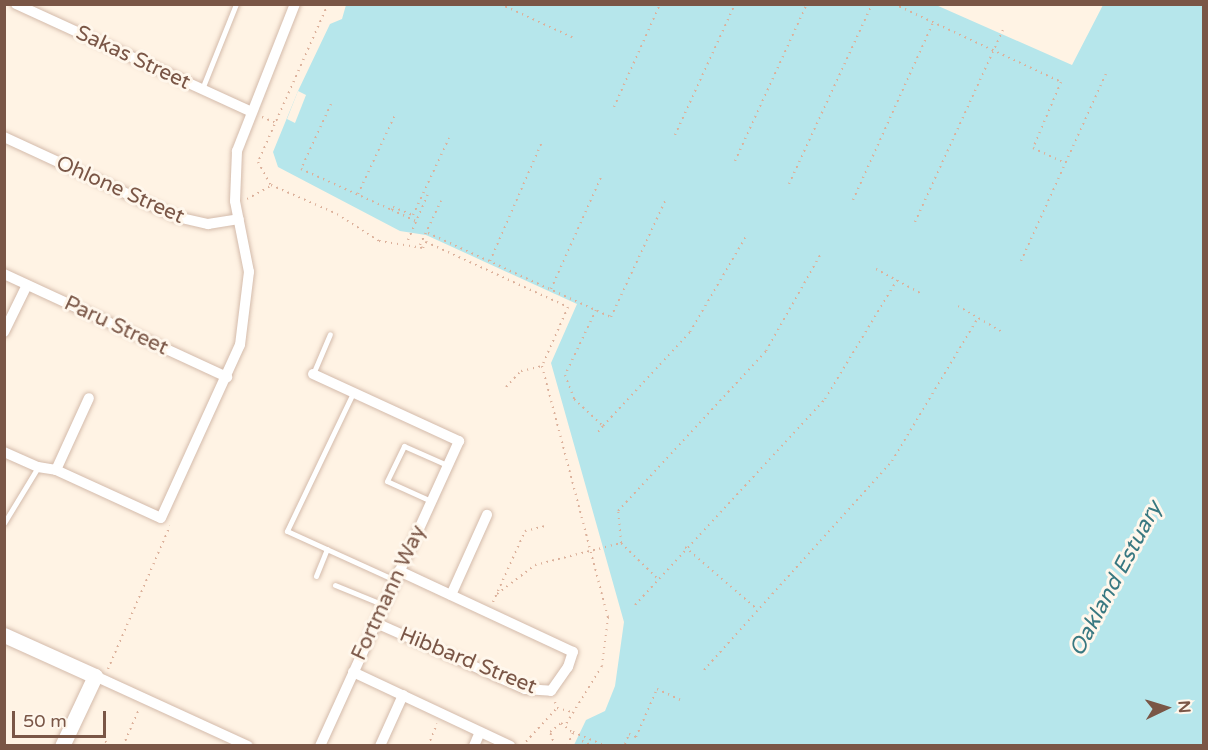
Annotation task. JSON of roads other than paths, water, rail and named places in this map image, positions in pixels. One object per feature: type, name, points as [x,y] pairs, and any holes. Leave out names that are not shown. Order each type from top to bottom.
[{"type":"street","name":"Sakas Street","points":[[16,4],[255,113]]},
{"type":"street","points":[[4,452],[38,467],[56,470],[161,518],[240,345],[249,291],[238,219],[234,173],[295,4]]},
{"type":"street","name":"Ohlone Street","points":[[4,137],[177,217],[207,224],[238,219]]},
{"type":"street","name":"Paru Street","points":[[4,274],[227,377]]},
{"type":"street","points":[[4,332],[27,285]]},
{"type":"street","points":[[314,374],[354,393]]},
{"type":"street","name":"Fortmann Way","points":[[320,746],[459,441],[354,393]]},
{"type":"street","points":[[56,470],[89,398]]},
{"type":"street","points":[[397,576],[451,595],[487,515]]},
{"type":"street","name":"Hibbard Street","points":[[375,623],[525,689],[551,691],[560,682],[573,652],[451,595]]},
{"type":"street","points":[[4,635],[248,746]]},
{"type":"street","points":[[353,672],[510,746]]},
{"type":"street","points":[[62,746],[95,676]]},
{"type":"street","points":[[380,746],[403,695]]},
{"type":"street","points":[[474,746],[480,732]]},
{"type":"lane","points":[[201,90],[226,36],[236,4]]},
{"type":"lane","points":[[314,374],[330,334]]},
{"type":"lane","points":[[354,393],[287,531],[397,576]]},
{"type":"lane","points":[[431,501],[387,481],[404,446],[447,465]]},
{"type":"lane","points":[[4,523],[38,467]]},
{"type":"lane","points":[[316,576],[327,549]]},
{"type":"lane","points":[[335,585],[384,605]]},
{"type":"water","name":"Oakland Estuary","points":[[346,5],[936,5],[1072,65],[1103,5],[1203,5],[1203,745],[574,745],[586,720],[605,711],[615,686],[624,622],[551,363],[577,304],[426,235],[400,231],[278,167],[273,152],[298,91],[330,24],[342,19]]}]
